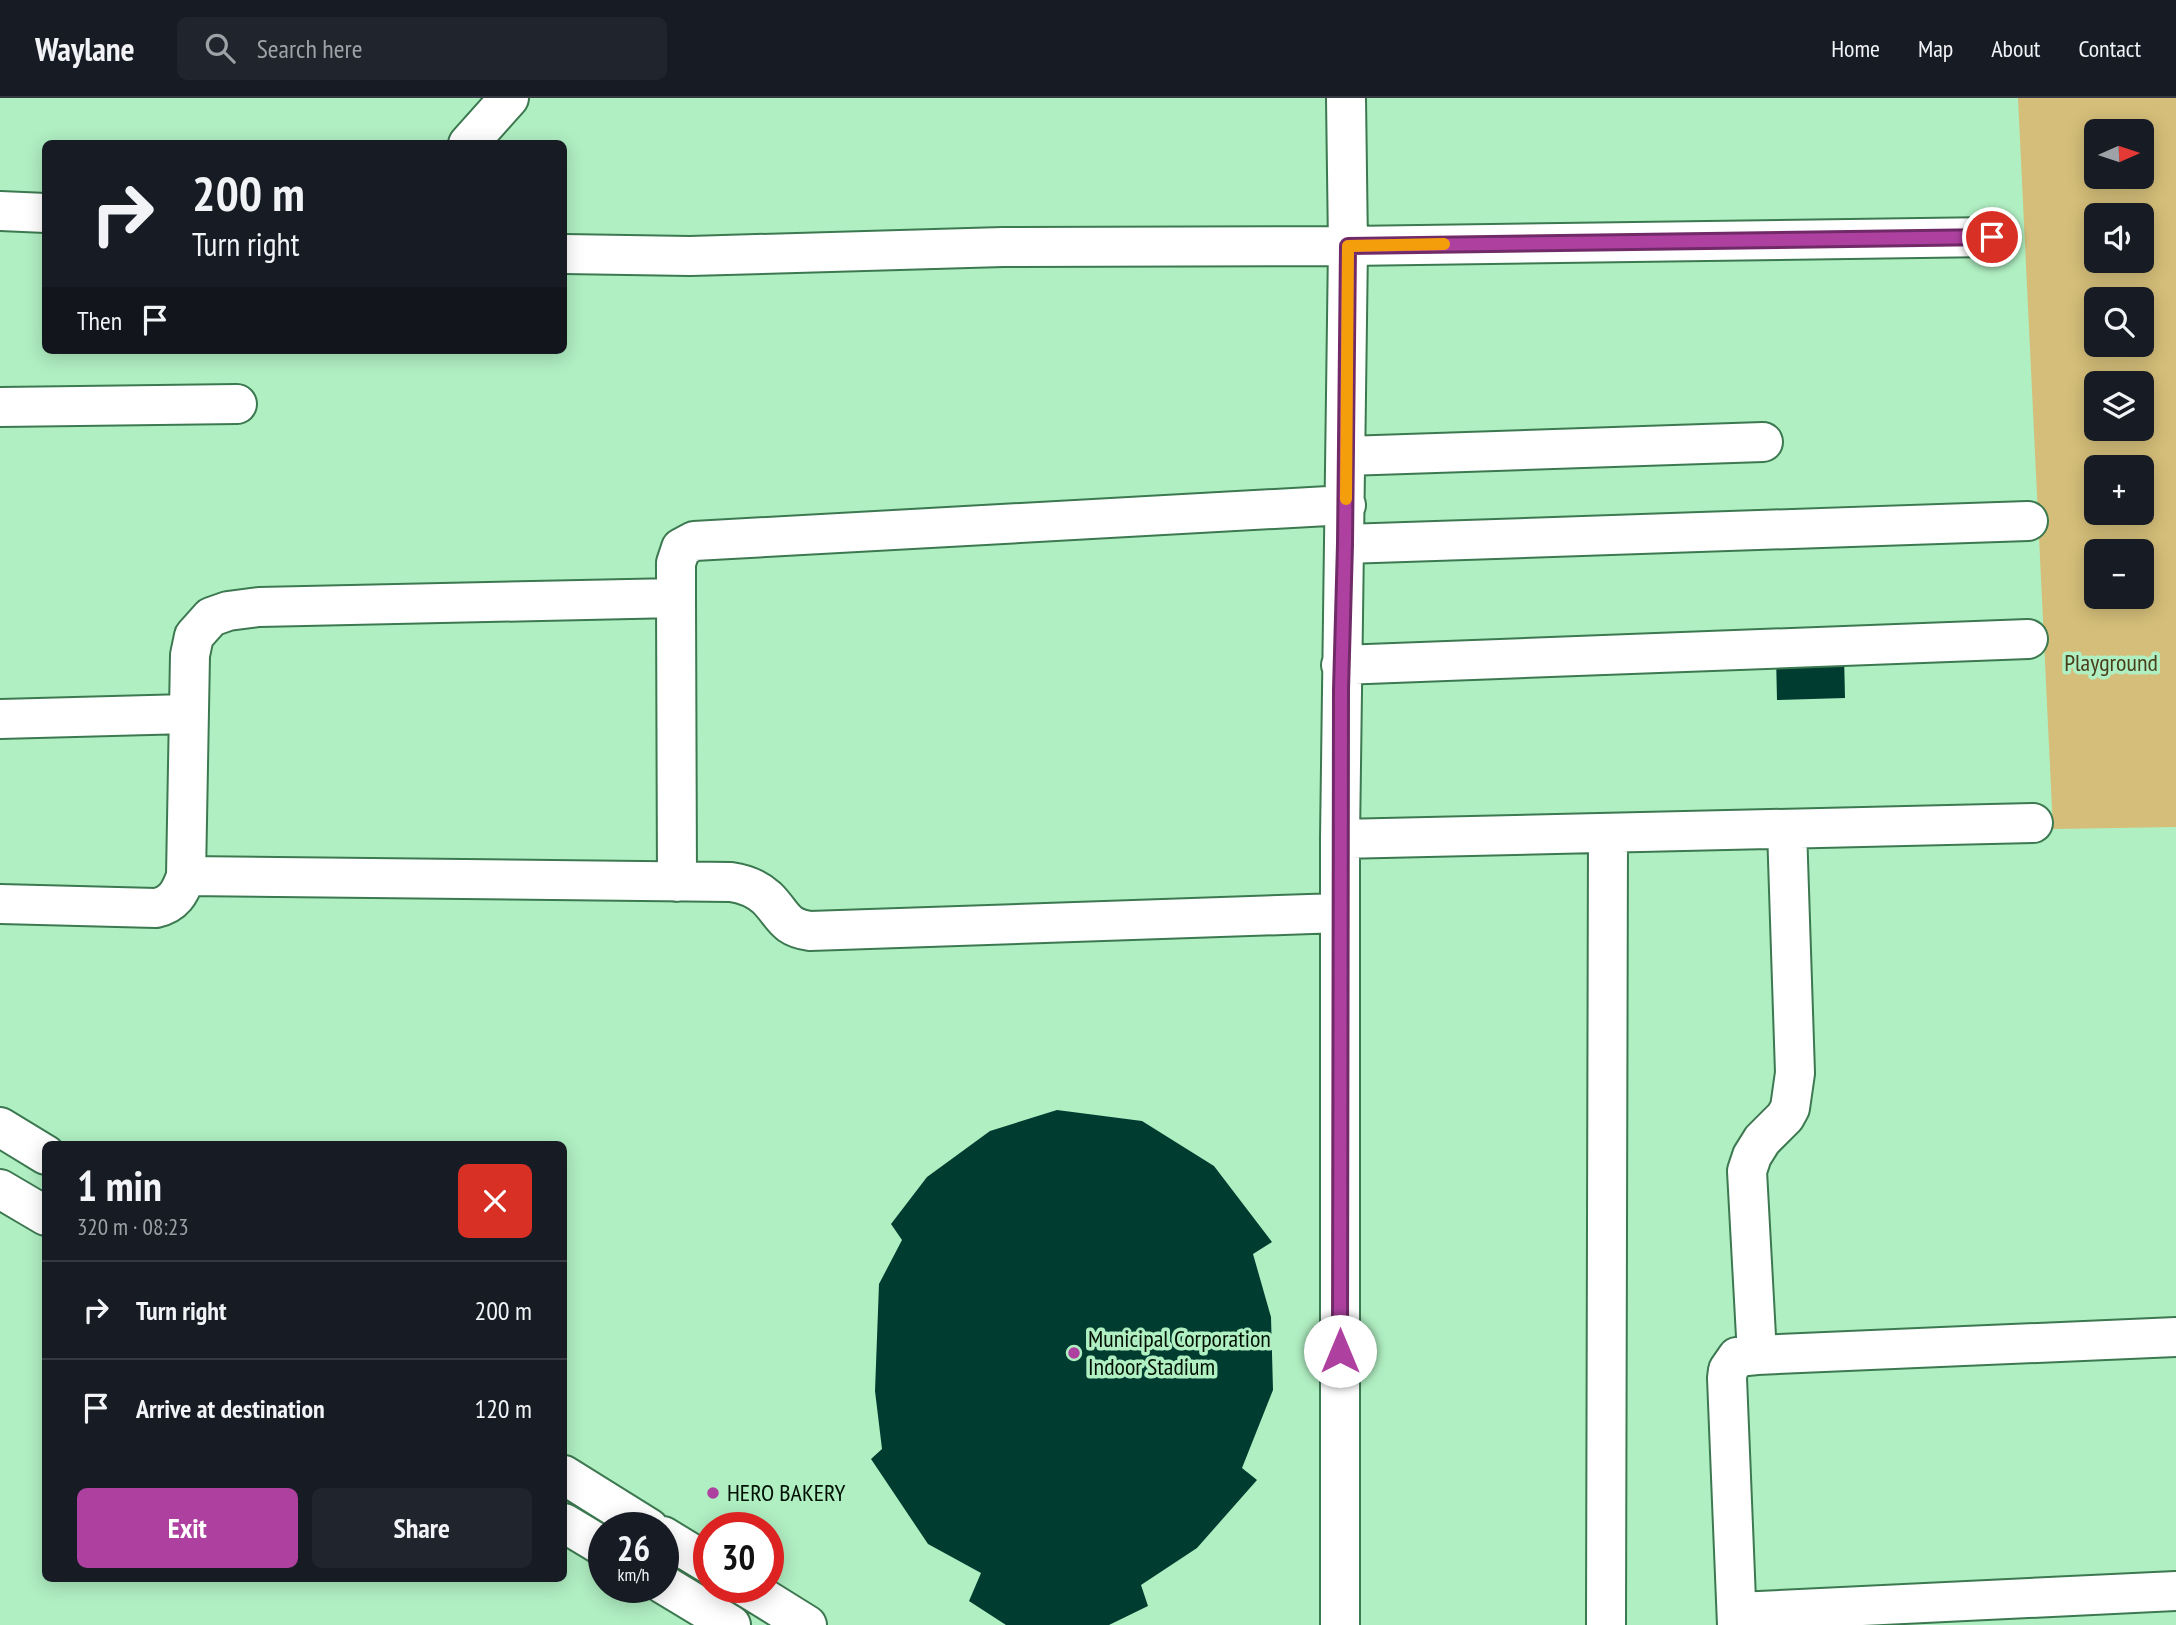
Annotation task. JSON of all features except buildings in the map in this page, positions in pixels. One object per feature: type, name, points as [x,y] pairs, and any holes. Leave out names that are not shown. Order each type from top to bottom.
[{"type":"street","points":[[472,140],[509,98]]},
{"type":"street","points":[[1340,1625],[1340,839],[1341,665],[1346,505],[1346,98]]},
{"type":"street","points":[[0,211],[42,213]]},
{"type":"street","points":[[567,254],[690,256],[1003,247],[1348,246],[1992,237]]},
{"type":"street","points":[[0,407],[237,404]]},
{"type":"street","points":[[1346,456],[1763,442]]},
{"type":"street","points":[[677,882],[676,563],[681,548],[694,541],[1346,505]]},
{"type":"street","points":[[1345,544],[2028,521]]},
{"type":"street","points":[[0,904],[156,908],[167,905],[176,898],[186,876],[190,655],[194,636],[211,617],[228,611],[259,607],[676,598]]},
{"type":"street","points":[[1341,665],[2028,639]]},
{"type":"street","points":[[0,719],[187,714]]},
{"type":"street","points":[[1340,839],[2033,823]]},
{"type":"street","points":[[1757,1354],[1747,1171],[1762,1140],[1785,1117],[1790,1108],[1795,1073],[1787,829]]},
{"type":"street","points":[[1606,1625],[1608,833]]},
{"type":"street","points":[[186,876],[731,882],[751,886],[766,897],[788,924],[810,932],[1340,913]]},
{"type":"street","points":[[0,1127],[42,1153]]},
{"type":"street","points":[[0,1189],[42,1214]]},
{"type":"street","points":[[2176,1337],[1757,1354],[1737,1357],[1728,1370],[1727,1378],[1737,1618],[2176,1591]]},
{"type":"street","points":[[567,1477],[623,1512]]},
{"type":"street","points":[[567,1525],[588,1537]]},
{"type":"street","points":[[679,1594],[731,1625]]},
{"type":"street","points":[[772,1603],[807,1625]]},
{"type":"green space","name":"Playground","points":[[2018,98],[2176,98],[2176,827],[2053,829]]},
{"type":"slow traffic","points":[[1346,499],[1348,246],[1444,244]]},
{"type":"place","name":"Municipal Corporation Indoor Stadium","points":[[1074,1353]]},
{"type":"place","name":"HERO BAKERY","points":[[713,1493]]},
{"type":"route","points":[[1340,1351],[1341,665],[1348,246],[1992,237]]}]
